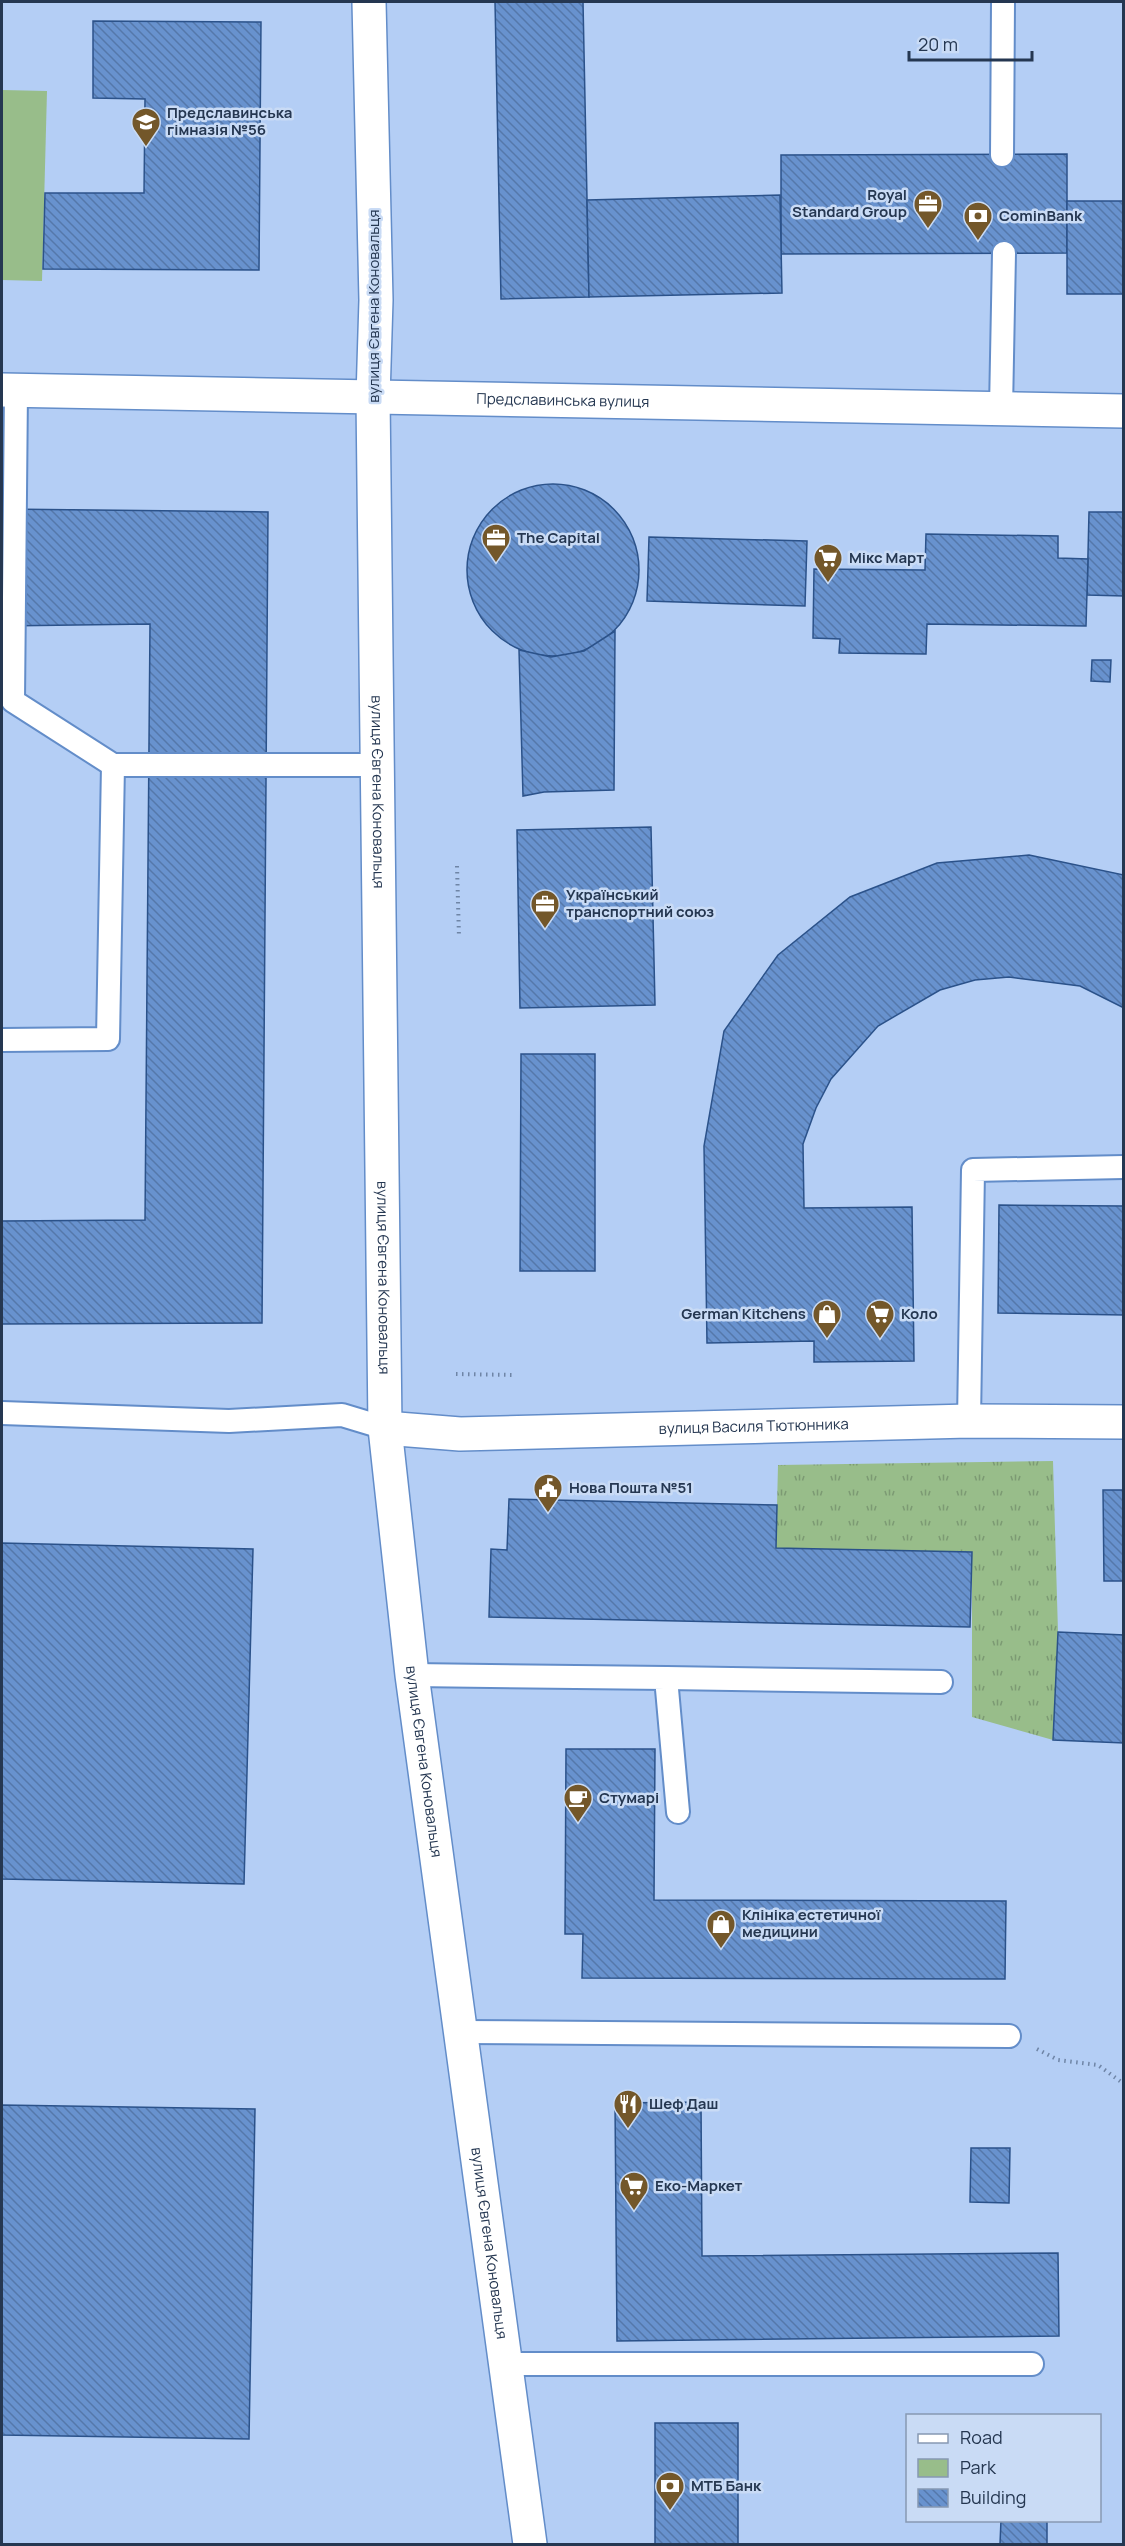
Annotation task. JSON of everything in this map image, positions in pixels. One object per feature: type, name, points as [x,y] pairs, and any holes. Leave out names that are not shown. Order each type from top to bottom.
[{"type":"main road","name":"вулиця Євгена Коновальця","points":[[369,2],[376,300],[374,397],[386,1428],[412,1676],[504,2364],[531,2544]]},
{"type":"main road","name":"Предславинська вулиця","points":[[9,390],[1124,411]]},
{"type":"main road","name":"вулиця Василя Тютюнника","points":[[386,1428],[460,1434],[969,1421],[1124,1422]]},
{"type":"lane","points":[[1002,155],[1003,2]]},
{"type":"lane","points":[[1001,409],[1004,253]]},
{"type":"lane","points":[[9,390],[7,706],[113,765],[378,765]]},
{"type":"lane","points":[[2,1040],[108,1039],[113,765]]},
{"type":"lane","points":[[969,1421],[973,1170],[1124,1167]]},
{"type":"lane","points":[[2,1413],[229,1421],[342,1415],[386,1428]]},
{"type":"lane","points":[[412,1676],[941,1682]]},
{"type":"lane","points":[[666,1678],[678,1812]]},
{"type":"lane","points":[[460,2032],[1009,2036]]},
{"type":"lane","points":[[504,2364],[1032,2364]]},
{"type":"path","points":[[457,866],[459,937]]},
{"type":"path","points":[[456,1374],[514,1376]]},
{"type":"path","points":[[1009,2036],[1058,2060],[1098,2065],[1124,2084]]},
{"type":"green space","points":[[2,90],[47,91],[42,281],[2,280]]},
{"type":"green space","points":[[1053,1461],[1058,1632],[1053,1740],[972,1717],[972,1552],[776,1548],[778,1465]]},
{"type":"building","points":[[495,2],[583,2],[589,297],[501,299]]},
{"type":"building","points":[[93,21],[261,22],[259,270],[43,269],[45,193],[144,193],[145,99],[93,98]]},
{"type":"building","points":[[1067,154],[1067,253],[781,254],[781,155]]},
{"type":"building","points":[[780,195],[782,293],[589,297],[587,200]]},
{"type":"building","points":[[1067,201],[1124,201],[1124,294],[1067,294]]},
{"type":"building","points":[[553,484],[586,491],[614,509],[632,537],[639,570],[632,603],[614,631],[586,649],[553,656],[520,649],[492,631],[474,603],[467,570],[474,537],[492,509],[520,491]]},
{"type":"building","points":[[2,509],[268,512],[262,1323],[2,1324],[2,1221],[145,1220],[150,624],[2,626]]},
{"type":"building","points":[[1089,512],[1124,512],[1124,596],[1087,595]]},
{"type":"building","points":[[926,534],[1058,536],[1058,558],[1088,559],[1086,626],[927,624],[926,654],[839,653],[840,639],[813,638],[814,569],[925,570]]},
{"type":"building","points":[[649,537],[807,541],[805,606],[647,601]]},
{"type":"building","points":[[615,631],[614,790],[544,792],[523,796],[519,650],[551,657],[584,651]]},
{"type":"building","points":[[1092,660],[1111,660],[1110,682],[1091,681]]},
{"type":"building","points":[[651,827],[655,1005],[520,1008],[517,830]]},
{"type":"building","points":[[1029,855],[1124,875],[1124,1008],[1080,986],[1009,977],[975,980],[940,990],[878,1026],[831,1079],[816,1108],[803,1144],[804,1208],[912,1207],[914,1361],[814,1362],[814,1341],[707,1343],[704,1146],[724,1031],[778,955],[850,897],[937,863]]},
{"type":"building","points":[[521,1054],[595,1054],[595,1271],[520,1271]]},
{"type":"building","points":[[999,1205],[1124,1206],[1124,1315],[998,1313]]},
{"type":"building","points":[[1103,1490],[1124,1490],[1124,1581],[1104,1581]]},
{"type":"building","points":[[509,1499],[777,1505],[776,1548],[972,1552],[970,1627],[489,1617],[491,1549],[507,1550]]},
{"type":"building","points":[[2,1543],[253,1549],[244,1884],[2,1879]]},
{"type":"building","points":[[1058,1632],[1124,1635],[1124,1743],[1053,1740]]},
{"type":"building","points":[[566,1749],[655,1749],[654,1900],[1006,1901],[1005,1979],[582,1978],[583,1934],[565,1934]]},
{"type":"building","points":[[701,2102],[702,2256],[1058,2253],[1059,2336],[617,2341],[615,2103]]},
{"type":"building","points":[[2,2105],[255,2109],[249,2439],[2,2435]]},
{"type":"building","points":[[971,2148],[1010,2148],[1009,2203],[970,2202]]},
{"type":"building","points":[[655,2423],[738,2423],[738,2544],[655,2544]]},
{"type":"building","points":[[1001,2522],[1047,2522],[1047,2544],[1000,2544]]},
{"type":"place","name":"Предславинська гімназія №56","points":[[146,148]]},
{"type":"place","name":"Royal Standard Group","points":[[928,230]]},
{"type":"place","name":"CominBank","points":[[978,242]]},
{"type":"place","name":"The Capital","points":[[496,564]]},
{"type":"place","name":"Мікс Март","points":[[828,584]]},
{"type":"place","name":"Український транспортний союз","points":[[545,930]]},
{"type":"place","name":"German Kitchens","points":[[827,1340]]},
{"type":"place","name":"Коло","points":[[880,1340]]},
{"type":"place","name":"Нова Пошта №51","points":[[548,1514]]},
{"type":"place","name":"Стумарі","points":[[578,1824]]},
{"type":"place","name":"Клініка естетичної медицини","points":[[721,1950]]},
{"type":"place","name":"Шеф Даш","points":[[628,2130]]},
{"type":"place","name":"Еко-Маркет","points":[[634,2212]]},
{"type":"place","name":"МТБ Банк","points":[[670,2512]]}]
